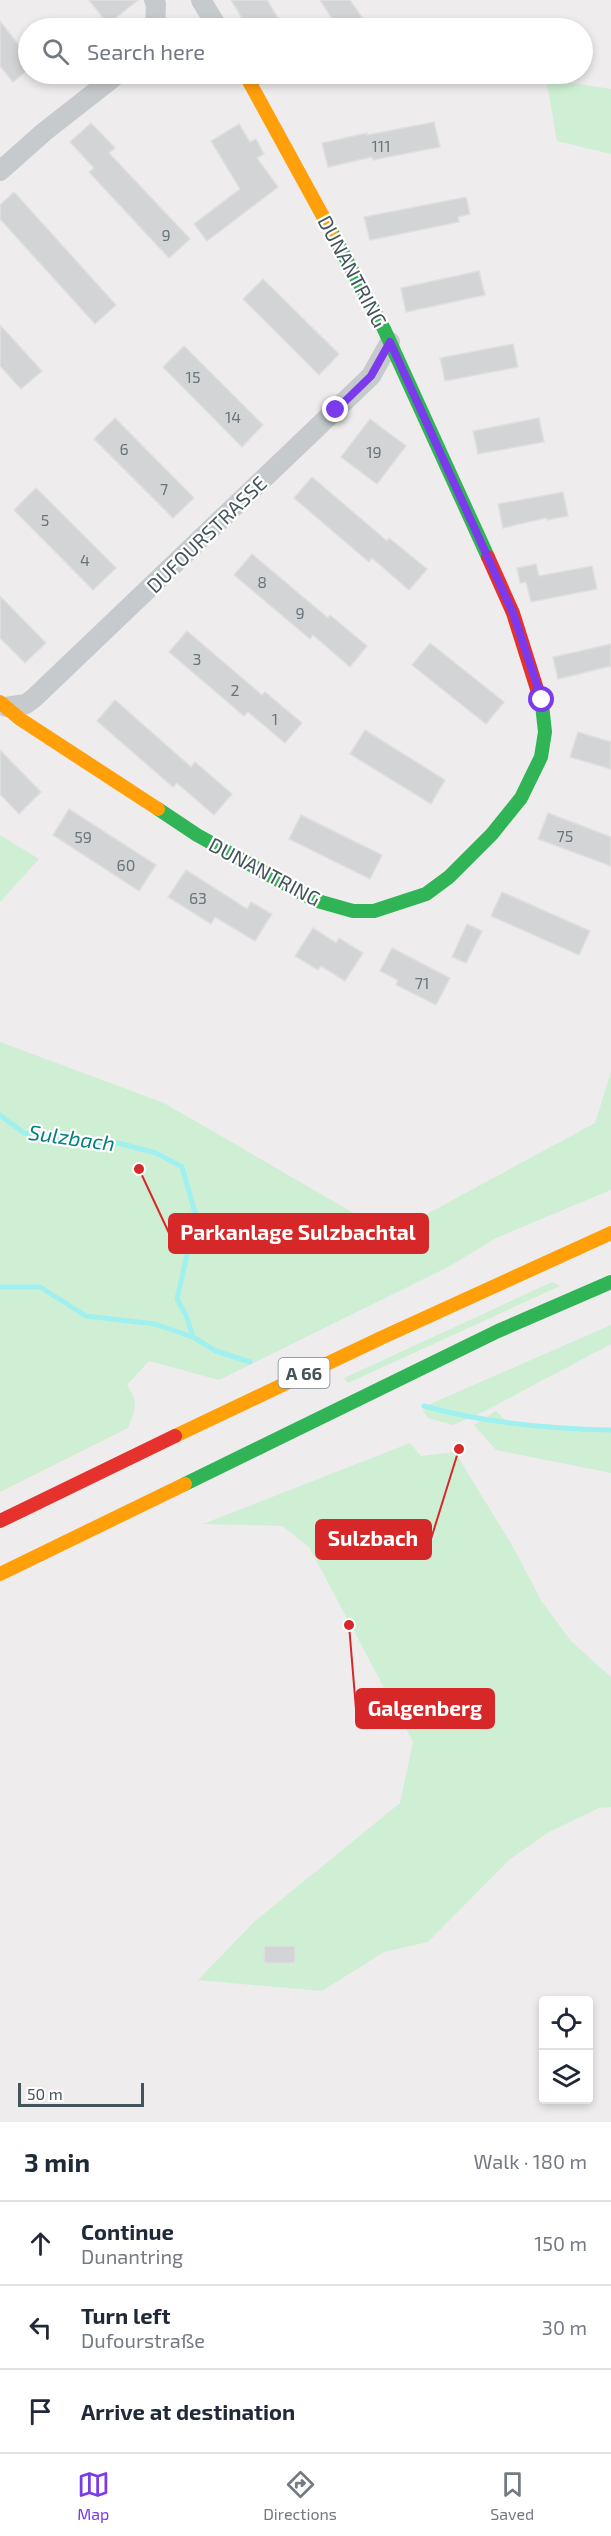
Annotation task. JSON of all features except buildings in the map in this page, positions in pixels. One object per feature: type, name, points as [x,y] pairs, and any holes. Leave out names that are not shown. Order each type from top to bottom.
[{"type":"main road","name":"DUNANTRING","points":[[3,705],[197,835],[314,900],[353,911],[388,908],[426,894],[457,869],[492,834],[521,798],[531,781],[544,746],[542,700],[513,613],[390,342],[251,84]]},
{"type":"main road","name":"A 66","points":[[0,1521],[267,1390],[477,1292],[611,1233]]},
{"type":"main road","name":"A 66","points":[[0,1574],[498,1331],[611,1282]]},
{"type":"street","points":[[201,0],[212,18]]},
{"type":"street","points":[[156,18],[159,1]]},
{"type":"street","points":[[0,171],[44,132],[105,84]]},
{"type":"street","name":"DUFOURSTRASSE","points":[[3,705],[26,704],[34,698],[371,376],[390,342]]},
{"type":"green space","points":[[547,84],[578,84],[611,89],[611,154],[557,141]]},
{"type":"green space","points":[[0,835],[39,859],[0,902]]},
{"type":"green space","points":[[0,1042],[164,1103],[390,1234],[595,1123],[611,1072],[611,1190],[496,1238],[450,1266],[219,1380],[149,1361],[127,1385],[135,1401],[128,1428],[0,1492]]},
{"type":"green space","points":[[552,1282],[560,1286],[348,1383],[344,1378]]},
{"type":"green space","points":[[611,1325],[611,1344],[485,1411],[453,1425],[428,1418],[423,1411],[430,1404]]},
{"type":"green space","points":[[496,1411],[507,1422],[611,1429],[611,1473],[496,1450],[474,1425]]},
{"type":"green space","points":[[410,1443],[421,1456],[455,1452],[513,1547],[542,1602],[571,1641],[611,1677],[611,1807],[599,1808],[549,1832],[509,1860],[428,1942],[384,1952],[322,1991],[198,1980],[255,1921],[400,1803],[413,1742],[309,1547],[282,1526],[203,1524]]},
{"type":"waterway","name":"Sulzbach","points":[[0,1115],[24,1133],[77,1142],[118,1143],[156,1153],[182,1167],[196,1216],[177,1299],[186,1315],[193,1337],[216,1351],[250,1362]]},
{"type":"waterway","name":"Sulzbach","points":[[0,1287],[40,1287],[86,1316],[155,1324],[193,1337]]},
{"type":"waterway","name":"Sulzbach","points":[[424,1406],[470,1417],[517,1424],[611,1430]]},
{"type":"traffic: fast","points":[[331,231],[384,329],[488,557]]},
{"type":"traffic: fast","points":[[158,809],[197,835],[314,900],[353,911],[374,911],[426,894],[449,877],[492,834],[521,798],[541,757],[545,732],[542,705]]},
{"type":"traffic: fast","points":[[185,1484],[498,1331],[611,1282]]},
{"type":"traffic: slow","points":[[250,84],[331,231]]},
{"type":"traffic: slow","points":[[0,702],[20,719],[158,809]]},
{"type":"traffic: slow","points":[[175,1436],[381,1338],[611,1233]]},
{"type":"traffic: slow","points":[[0,1574],[185,1484]]},
{"type":"traffic: jam","points":[[488,557],[513,613],[542,705]]},
{"type":"traffic: jam","points":[[0,1521],[175,1436]]},
{"type":"place","name":"Parkanlage Sulzbachtal","points":[[139,1169]]},
{"type":"place","name":"Sulzbach","points":[[459,1449]]},
{"type":"place","name":"Galgenberg","points":[[349,1625]]},
{"type":"route","points":[[336,410],[371,376],[390,342],[513,613],[542,700]]}]
